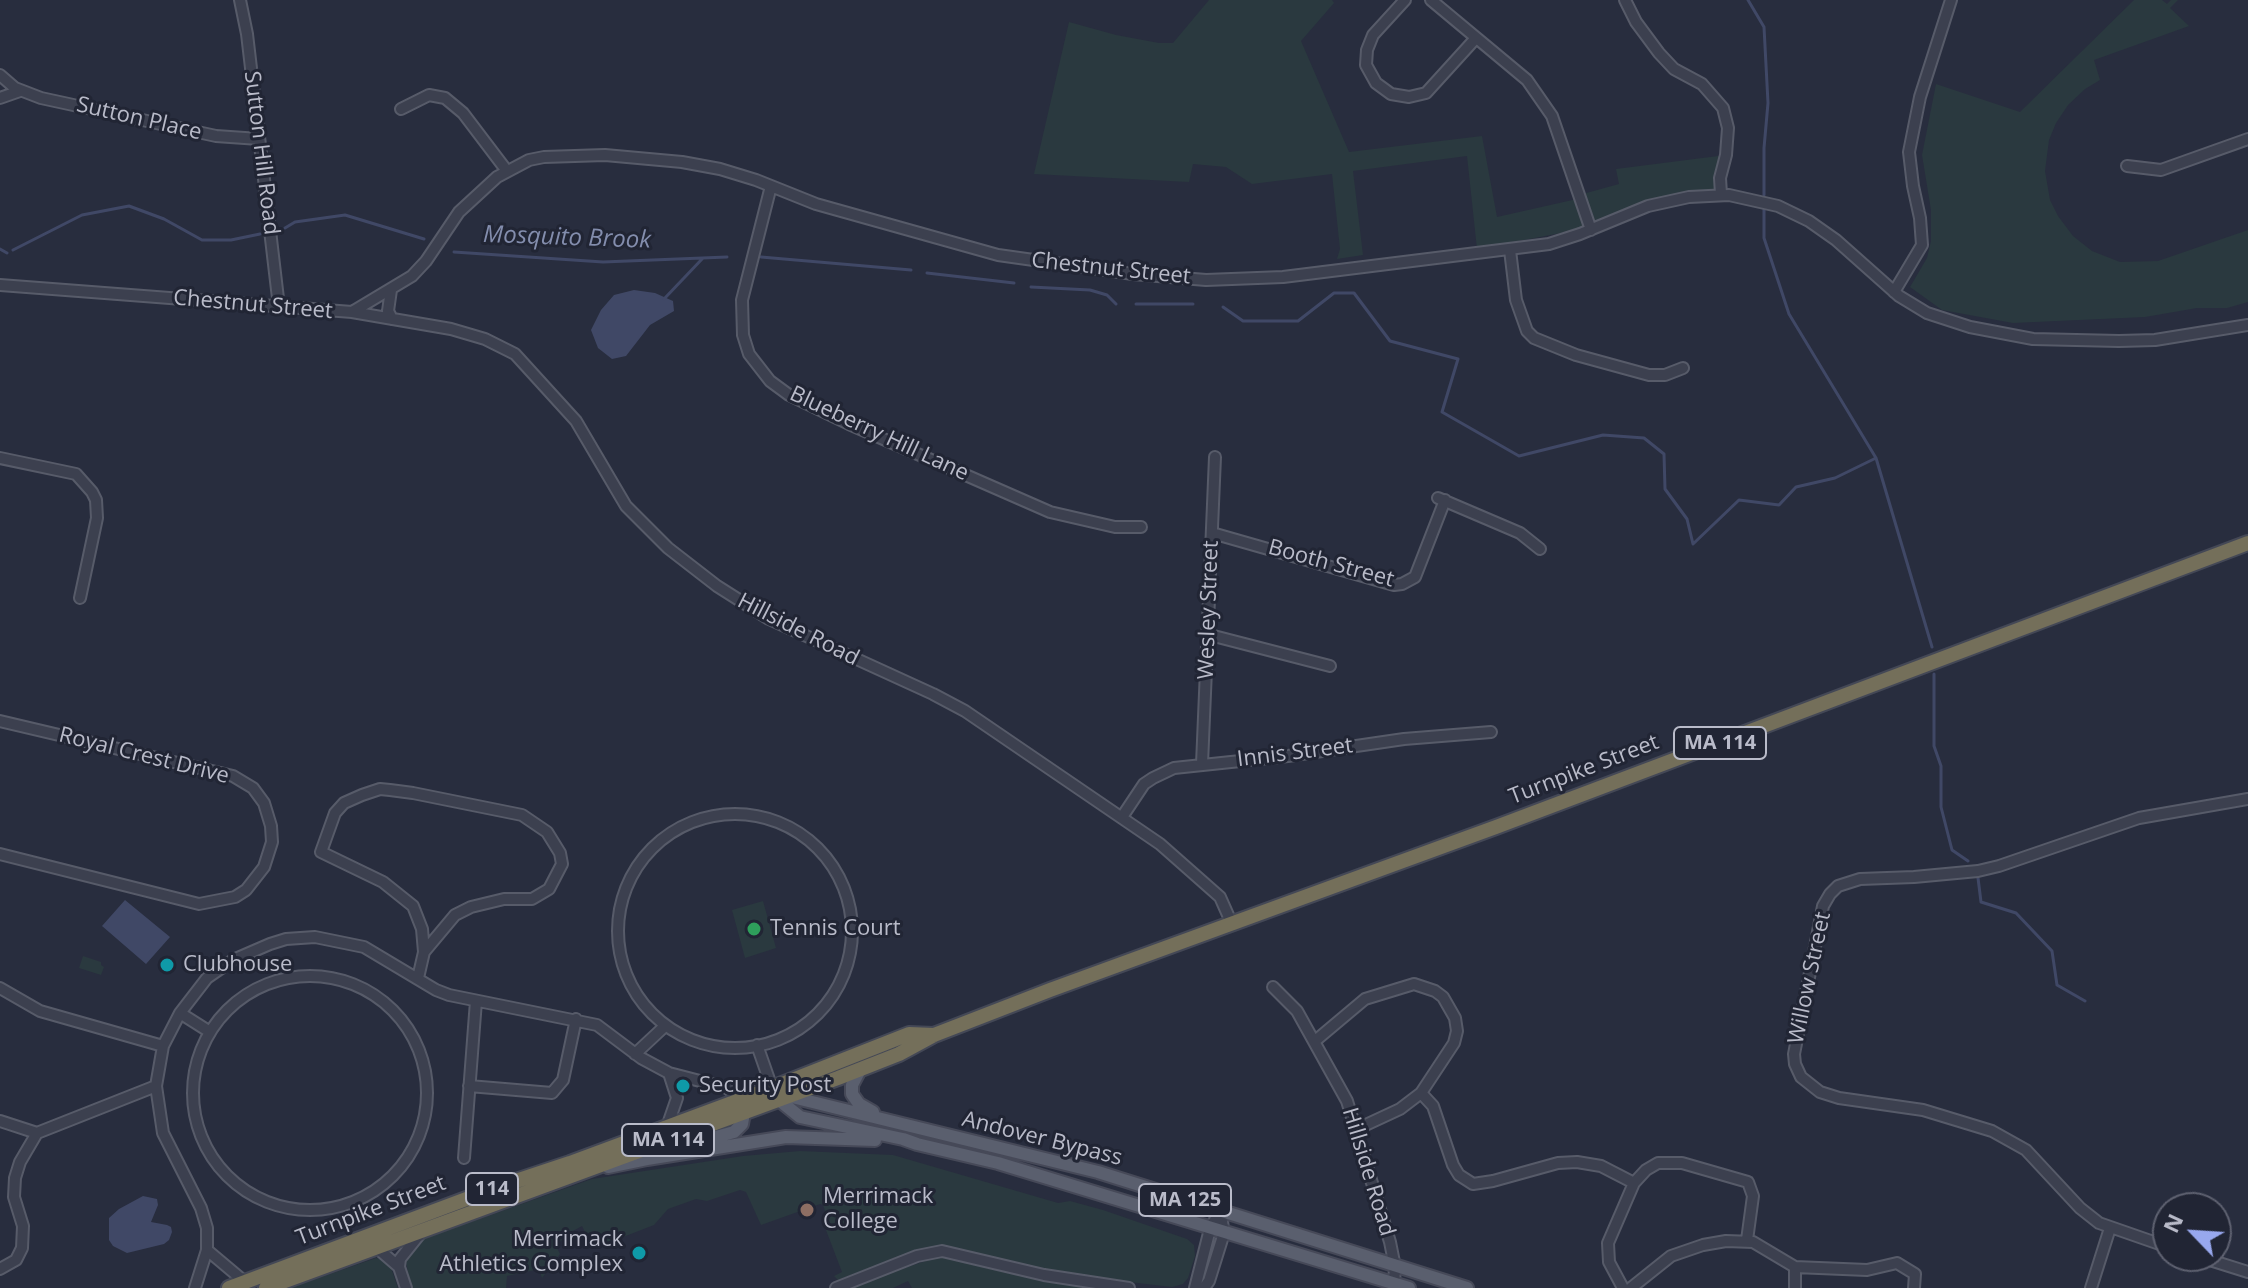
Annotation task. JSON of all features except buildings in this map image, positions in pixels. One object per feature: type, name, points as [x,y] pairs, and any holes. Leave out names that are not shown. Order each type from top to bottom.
[{"type":"highway","name":"Turnpike Street","points":[[229,1288],[667,1127],[860,1070],[934,1035],[2248,543]]},
{"type":"highway","name":"Turnpike Street","points":[[780,1095],[909,1034],[934,1035]]},
{"type":"highway","name":"Turnpike Street","points":[[266,1288],[593,1168],[742,1106]]},
{"type":"main road","points":[[860,1070],[852,1085],[854,1098],[863,1107],[898,1123]]},
{"type":"main road","name":"Andover Bypass","points":[[780,1095],[1070,1165],[1395,1267],[1431,1283],[1467,1288]]},
{"type":"main road","name":"Andover Bypass","points":[[780,1095],[800,1117],[903,1139],[1020,1170],[1409,1288]]},
{"type":"main road","points":[[647,1159],[661,1152],[734,1132],[742,1124],[742,1106]]},
{"type":"main road","name":"MA 125","points":[[593,1168],[757,1140],[804,1136],[917,1144]]},
{"type":"street","name":"Sutton Hill Road","points":[[240,0],[279,307]]},
{"type":"street","points":[[1405,0],[1373,35],[1367,50],[1366,65],[1376,83],[1391,94],[1409,97],[1426,93],[1476,38]]},
{"type":"street","points":[[1431,0],[1527,80],[1552,116],[1591,230]]},
{"type":"street","points":[[1625,0],[1636,22],[1666,61],[1702,84],[1723,108],[1728,128],[1720,178],[1721,194]]},
{"type":"street","points":[[1894,292],[1922,245],[1909,152],[1920,97],[1951,0]]},
{"type":"street","name":"Sutton Place","points":[[0,75],[20,91],[41,98],[216,136],[259,139]]},
{"type":"street","points":[[0,98],[20,91]]},
{"type":"street","points":[[401,109],[429,95],[445,98],[463,113],[507,171]]},
{"type":"street","points":[[2127,166],[2161,170],[2248,139]]},
{"type":"street","name":"Chestnut Street","points":[[0,285],[352,312],[418,271],[469,202],[482,188],[507,171],[544,157],[605,155],[703,166],[741,175],[816,204],[976,250],[1020,259],[1184,279],[1283,277],[1549,244],[1648,206],[1721,194],[1778,206],[1809,221],[1836,240],[1894,292],[1943,320],[2033,339],[2155,340],[2248,325]]},
{"type":"street","name":"Blueberry Hill Lane","points":[[771,186],[742,300],[743,335],[749,354],[770,381],[789,395],[849,424],[1050,512],[1086,522],[1141,527]]},
{"type":"street","points":[[1510,250],[1516,300],[1527,331],[1534,338],[1576,355],[1649,375],[1665,375],[1683,368]]},
{"type":"street","points":[[391,290],[388,311],[392,319]]},
{"type":"street","name":"Hillside Road","points":[[352,312],[468,333],[515,354],[576,421],[635,517],[698,572],[797,634],[947,700],[1160,844],[1220,897],[1232,924]]},
{"type":"street","name":"Wesley Street","points":[[1202,764],[1215,457]]},
{"type":"street","points":[[0,458],[76,474],[92,492],[96,500],[97,518],[80,598]]},
{"type":"street","name":"Booth Street","points":[[1212,533],[1394,585],[1402,584],[1415,577],[1441,499],[1520,533],[1540,549]]},
{"type":"street","points":[[1206,634],[1330,666]]},
{"type":"street","name":"Royal Crest Drive","points":[[0,721],[233,776],[253,788],[264,803],[272,842],[264,867],[246,890],[235,897],[199,904],[0,854]]},
{"type":"street","name":"Innis Street","points":[[1122,817],[1135,795],[1153,778],[1174,768],[1404,739],[1491,732]]},
{"type":"street","points":[[418,978],[424,952],[422,929],[410,902],[383,882],[321,852],[335,813],[344,803],[380,789],[522,815],[547,832],[560,853],[562,864],[549,889],[532,899],[504,899],[471,907],[455,915],[424,952]]},
{"type":"street","name":"Willow Street","points":[[2152,1242],[2110,1228],[2087,1215],[2026,1150],[1992,1131],[1923,1110],[1829,1096],[1801,1077],[1794,1054],[1823,906],[1838,886],[1860,879],[1978,871],[2139,818],[2248,799]]},
{"type":"street","points":[[750,815],[793,831],[826,859],[843,887],[855,925],[848,968],[825,1006],[810,1020],[757,1045],[729,1048],[705,1045],[682,1037],[646,1009],[626,973],[619,910],[635,870],[663,838],[706,817],[750,815]]},
{"type":"street","points":[[195,1288],[207,1250],[207,1228],[201,1208],[163,1133],[156,1086],[163,1046],[180,1013],[201,985],[225,965],[258,948],[286,939],[315,937],[364,947],[436,990],[597,1025],[635,1054],[669,1073],[727,1088],[742,1106]]},
{"type":"street","points":[[316,976],[363,988],[400,1018],[414,1039],[423,1061],[426,1110],[412,1149],[396,1172],[375,1190],[337,1207],[297,1209],[271,1203],[247,1192],[226,1175],[210,1154],[195,1116],[195,1073],[210,1032],[241,999],[261,987],[284,979],[316,976]]},
{"type":"street","points":[[1315,1041],[1358,1004],[1380,993],[1414,984],[1435,991],[1450,1007],[1457,1031],[1447,1055],[1421,1093],[1400,1109],[1357,1129]]},
{"type":"street","name":"Hillside Road","points":[[1273,987],[1297,1011],[1347,1101],[1395,1267],[1394,1283]]},
{"type":"street","points":[[0,988],[40,1011],[163,1046]]},
{"type":"street","points":[[464,1158],[476,1001]]},
{"type":"street","points":[[180,1013],[210,1032]]},
{"type":"street","points":[[469,1086],[552,1093],[563,1080],[576,1019]]},
{"type":"street","points":[[635,1054],[665,1026]]},
{"type":"street","points":[[757,1045],[780,1095]]},
{"type":"street","points":[[667,1127],[677,1098],[669,1073]]},
{"type":"street","points":[[0,1269],[16,1260],[22,1248],[23,1226],[14,1197],[15,1178],[20,1162],[37,1133],[156,1086]]},
{"type":"street","points":[[1421,1093],[1433,1106],[1453,1165],[1463,1179],[1473,1184],[1558,1163],[1577,1162],[1601,1166],[1634,1183]]},
{"type":"street","points":[[0,1121],[37,1133]]},
{"type":"street","points":[[1623,1288],[1609,1262],[1608,1243],[1634,1183],[1658,1163],[1671,1161],[1748,1182],[1753,1196],[1747,1240]]},
{"type":"street","points":[[1195,1288],[1210,1229],[1220,1211]]},
{"type":"street","points":[[1204,1288],[1224,1233],[1220,1211]]},
{"type":"street","points":[[2091,1288],[2110,1228]]},
{"type":"street","points":[[399,1267],[402,1254],[421,1232]]},
{"type":"street","points":[[1631,1288],[1671,1256],[1714,1242],[1747,1240],[1795,1267],[1867,1270],[1897,1263],[1915,1274],[1914,1288]]},
{"type":"street","points":[[377,1248],[399,1267],[406,1288]]},
{"type":"street","points":[[207,1250],[245,1282]]},
{"type":"street","points":[[836,1288],[898,1262],[942,1251],[1044,1275],[1129,1288]]},
{"type":"street","points":[[1795,1267],[1795,1288]]},
{"type":"shaded area","points":[[1209,0],[1332,0],[1334,3],[1301,41],[1349,152],[1482,136],[1497,217],[1577,199],[1587,228],[1477,249],[1467,156],[1353,171],[1363,255],[1337,259],[1340,249],[1332,174],[1252,184],[1226,167],[1193,164],[1189,182],[1034,174],[1069,22],[1116,35],[1173,43]]},
{"type":"shaded area","points":[[2134,0],[2162,0],[2167,4],[2178,0],[2170,8],[2189,26],[2094,60],[2100,80],[2068,105],[2049,140],[2045,171],[2050,200],[2073,236],[2092,251],[2120,262],[2158,261],[2248,230],[2248,302],[2227,308],[2197,308],[2145,317],[2013,323],[1942,310],[1910,287],[1927,258],[1931,241],[1931,210],[1922,155],[1936,84],[2020,112]]},
{"type":"shaded area","points":[[1726,155],[1721,194],[1689,197],[1591,230],[1579,195],[1619,184],[1616,169]]},
{"type":"shaded area","name":"Tennis Court","points":[[763,901],[776,948],[745,958],[732,910]]},
{"type":"shaded area","points":[[83,956],[101,962],[104,967],[101,975],[79,968]]},
{"type":"shaded area","name":"Merrimack College","points":[[800,1151],[893,1155],[1058,1203],[1070,1201],[1187,1239],[1194,1245],[1195,1256],[1188,1278],[1183,1284],[1172,1287],[1052,1273],[946,1246],[903,1255],[838,1280],[834,1276],[842,1272],[826,1230],[831,1228],[823,1205],[761,1225],[746,1192],[740,1190],[707,1201],[696,1199],[668,1209],[654,1225],[605,1244],[591,1244],[582,1226],[556,1246],[560,1254],[542,1278],[539,1269],[507,1276],[506,1288],[411,1288],[405,1257],[412,1243],[592,1179],[743,1156]]},
{"type":"shaded area","points":[[938,1257],[1092,1288],[912,1288],[908,1281],[893,1288],[855,1288],[855,1284]]},
{"type":"shaded area","points":[[376,1258],[390,1265],[398,1288],[290,1288]]},
{"type":"water","points":[[634,290],[655,293],[673,301],[674,311],[650,325],[626,356],[612,359],[598,348],[591,330],[601,310],[614,295]]},
{"type":"water","points":[[125,900],[170,937],[146,964],[102,926]]},
{"type":"water","points":[[143,1196],[157,1199],[158,1205],[151,1222],[167,1225],[172,1232],[164,1244],[127,1253],[113,1246],[109,1240],[109,1218]]},
{"type":"waterway","name":"Mosquito Brook","points":[[1748,0],[1764,27],[1768,103],[1764,195]]},
{"type":"waterway","name":"Mosquito Brook","points":[[13,250],[82,215],[129,206],[164,219],[202,240],[231,240],[260,234]]},
{"type":"waterway","name":"Mosquito Brook","points":[[1764,209],[1764,238],[1789,314],[1876,458],[1932,647]]},
{"type":"waterway","name":"Mosquito Brook","points":[[285,228],[295,222],[345,215],[424,239]]},
{"type":"waterway","name":"Mosquito Brook","points":[[0,249],[7,253]]},
{"type":"waterway","name":"Mosquito Brook","points":[[454,252],[603,262],[727,257]]},
{"type":"waterway","name":"Mosquito Brook","points":[[761,257],[911,270]]},
{"type":"waterway","points":[[664,299],[703,258]]},
{"type":"waterway","name":"Mosquito Brook","points":[[927,273],[1014,283]]},
{"type":"waterway","name":"Mosquito Brook","points":[[1031,287],[1090,290],[1107,295],[1116,304]]},
{"type":"waterway","name":"Mosquito Brook","points":[[1223,307],[1243,321],[1298,321],[1334,293],[1354,293],[1390,341],[1458,359],[1442,412],[1519,456],[1603,435],[1644,438],[1664,454],[1665,489],[1687,519],[1693,544],[1739,500],[1779,505],[1796,487],[1835,478],[1876,458]]},
{"type":"waterway","name":"Mosquito Brook","points":[[1136,304],[1193,304]]},
{"type":"waterway","points":[[1934,674],[1934,746],[1941,766],[1941,807],[1952,850],[1968,861]]},
{"type":"waterway","points":[[1978,878],[1981,902],[2016,913],[2052,951],[2057,985],[2085,1001]]},
{"type":"place","name":"Tennis Court","points":[[754,929]]},
{"type":"place","name":"Clubhouse","points":[[167,965]]},
{"type":"place","name":"Security Post","points":[[683,1086]]},
{"type":"place","name":"Merrimack College","points":[[807,1210]]},
{"type":"place","name":"Merrimack Athletics Complex","points":[[639,1253]]}]
